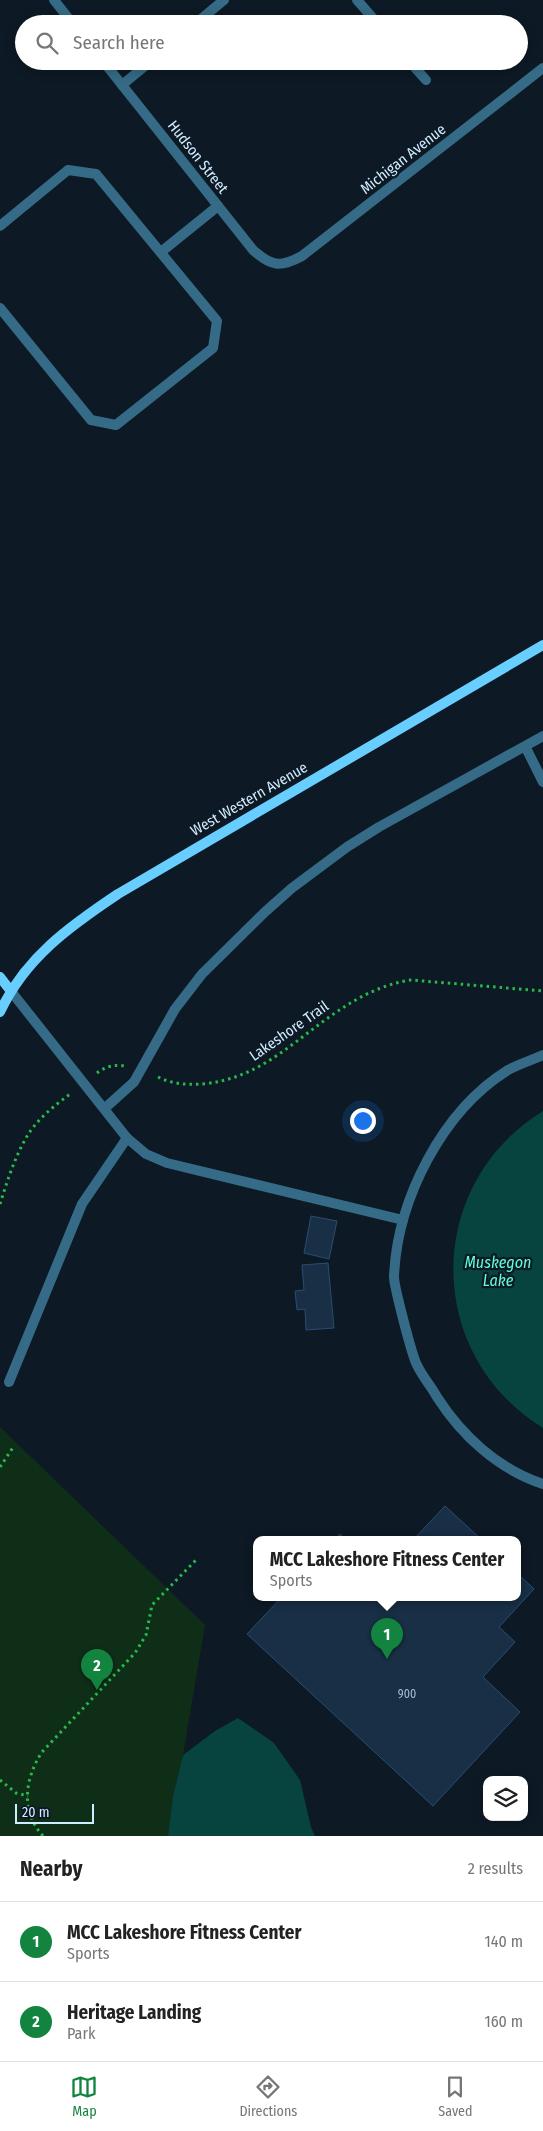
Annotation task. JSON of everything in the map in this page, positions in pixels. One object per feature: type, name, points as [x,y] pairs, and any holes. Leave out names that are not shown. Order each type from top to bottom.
[{"type":"street","points":[[54,0],[66,15]]},
{"type":"street","points":[[206,15],[224,0]]},
{"type":"street","points":[[357,0],[370,15]]},
{"type":"street","name":"Michigan Avenue","points":[[276,264],[292,262],[302,256],[543,68]]},
{"type":"street","name":"Hudson Street","points":[[110,70],[252,250],[268,262],[276,264]]},
{"type":"street","points":[[122,85],[140,70]]},
{"type":"street","points":[[417,70],[426,80]]},
{"type":"street","points":[[0,226],[68,170],[96,174],[217,322],[213,348],[116,425],[91,420],[0,308]]},
{"type":"street","points":[[161,252],[218,206]]},
{"type":"street","name":"West Western Avenue","points":[[0,1012],[10,990],[51,942],[81,918],[118,894],[543,645]]},
{"type":"street","points":[[104,1109],[127,1090],[143,1070],[170,1016],[188,991],[226,950],[292,888],[347,847],[379,827],[543,736]]},
{"type":"street","points":[[525,746],[543,782]]},
{"type":"street","points":[[0,977],[127,1138],[146,1154],[167,1163],[403,1220]]},
{"type":"street","points":[[543,1055],[509,1070],[473,1097],[441,1135],[419,1176],[403,1220],[394,1279],[416,1364],[447,1411],[481,1450],[529,1479],[543,1484]]},
{"type":"street","points":[[10,1382],[82,1204],[127,1138]]},
{"type":"path","name":"Lakeshore Trail","points":[[0,1204],[12,1167],[26,1137],[42,1118],[102,1069],[118,1065],[143,1070],[167,1081],[190,1085],[223,1082],[252,1071],[285,1051],[338,1010],[380,987],[396,982],[411,980],[543,991]]},
{"type":"path","points":[[0,1467],[14,1446]]},
{"type":"path","points":[[43,1836],[30,1814],[28,1796],[28,1779],[42,1752],[135,1654],[146,1635],[152,1605],[196,1560]]},
{"type":"path","points":[[0,1780],[16,1793],[28,1796]]},
{"type":"shaded area","points":[[0,1427],[205,1625],[183,1755],[173,1796],[168,1836],[0,1836]]},
{"type":"water","name":"Muskegon Lake","points":[[543,1111],[543,1428],[504,1396],[476,1358],[459,1314],[453,1269],[459,1224],[476,1181],[504,1143]]},
{"type":"water","points":[[238,1718],[274,1743],[300,1780],[311,1827],[315,1836],[168,1836],[173,1796],[183,1755],[215,1731]]},
{"type":"building","points":[[311,1216],[337,1221],[329,1259],[304,1253]]},
{"type":"building","points":[[328,1263],[334,1328],[306,1330],[305,1309],[297,1310],[295,1291],[304,1290],[302,1265]]},
{"type":"building","points":[[445,1506],[478,1536],[417,1536]]},
{"type":"building","points":[[521,1577],[534,1589],[499,1627],[515,1642],[483,1677],[520,1712],[433,1806],[247,1634],[278,1601],[521,1601]]},
{"type":"place","name":"MCC Lakeshore Fitness Center","points":[[387,1659]]},
{"type":"place","name":"Heritage Landing","points":[[97,1690]]}]
